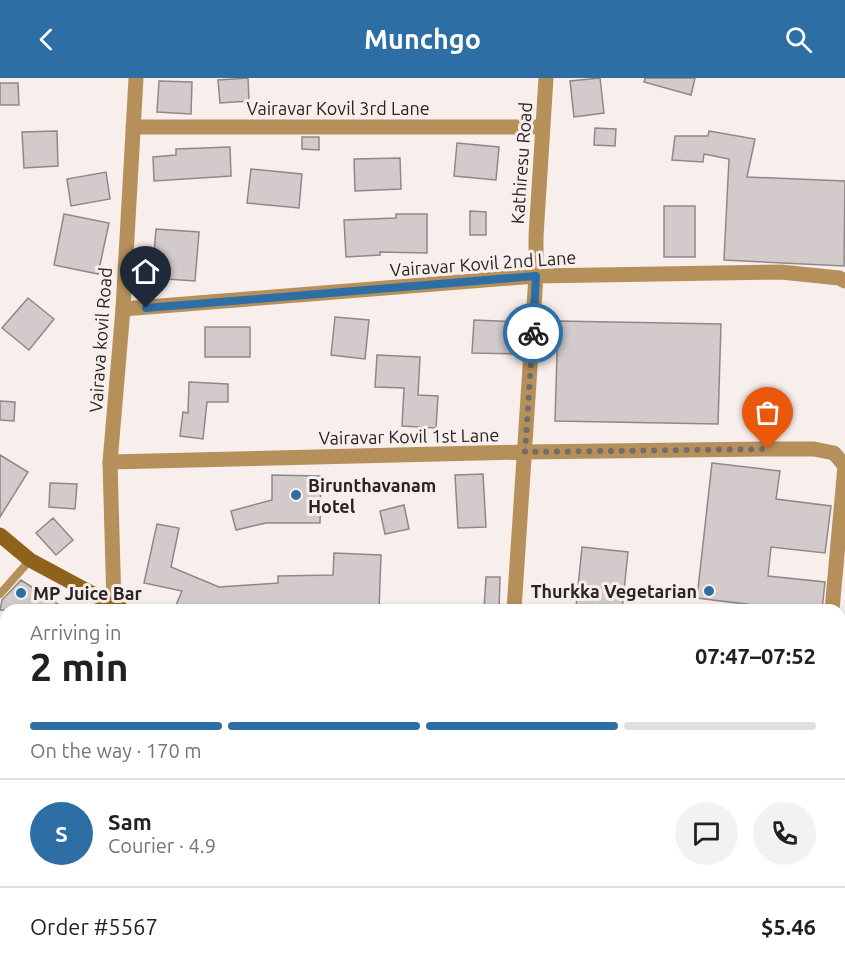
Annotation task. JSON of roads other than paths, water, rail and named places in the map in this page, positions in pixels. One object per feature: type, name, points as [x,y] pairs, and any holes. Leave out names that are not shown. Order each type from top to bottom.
[{"type":"main road","points":[[0,535],[30,561],[111,604]]},
{"type":"street","name":"Vairava kovil Road","points":[[118,604],[110,462],[123,309],[136,78]]},
{"type":"street","name":"Kathiresu Road","points":[[514,604],[536,276],[536,236],[546,78]]},
{"type":"street","name":"Vairavar Kovil 3rd Lane","points":[[133,127],[543,128]]},
{"type":"street","name":"Vairavar Kovil 2nd Lane","points":[[123,309],[536,276],[781,272],[845,280]]},
{"type":"street","name":"Vairavar Kovil 1st Lane","points":[[110,462],[525,452],[814,449],[834,453],[845,465],[833,604]]},
{"type":"lane","points":[[0,594],[30,561]]},
{"type":"place","name":"Birunthavanam Hotel","points":[[296,495]]},
{"type":"place","name":"Thurkka Vegetarian","points":[[709,591]]},
{"type":"place","name":"MP Juice Bar","points":[[21,593]]}]
